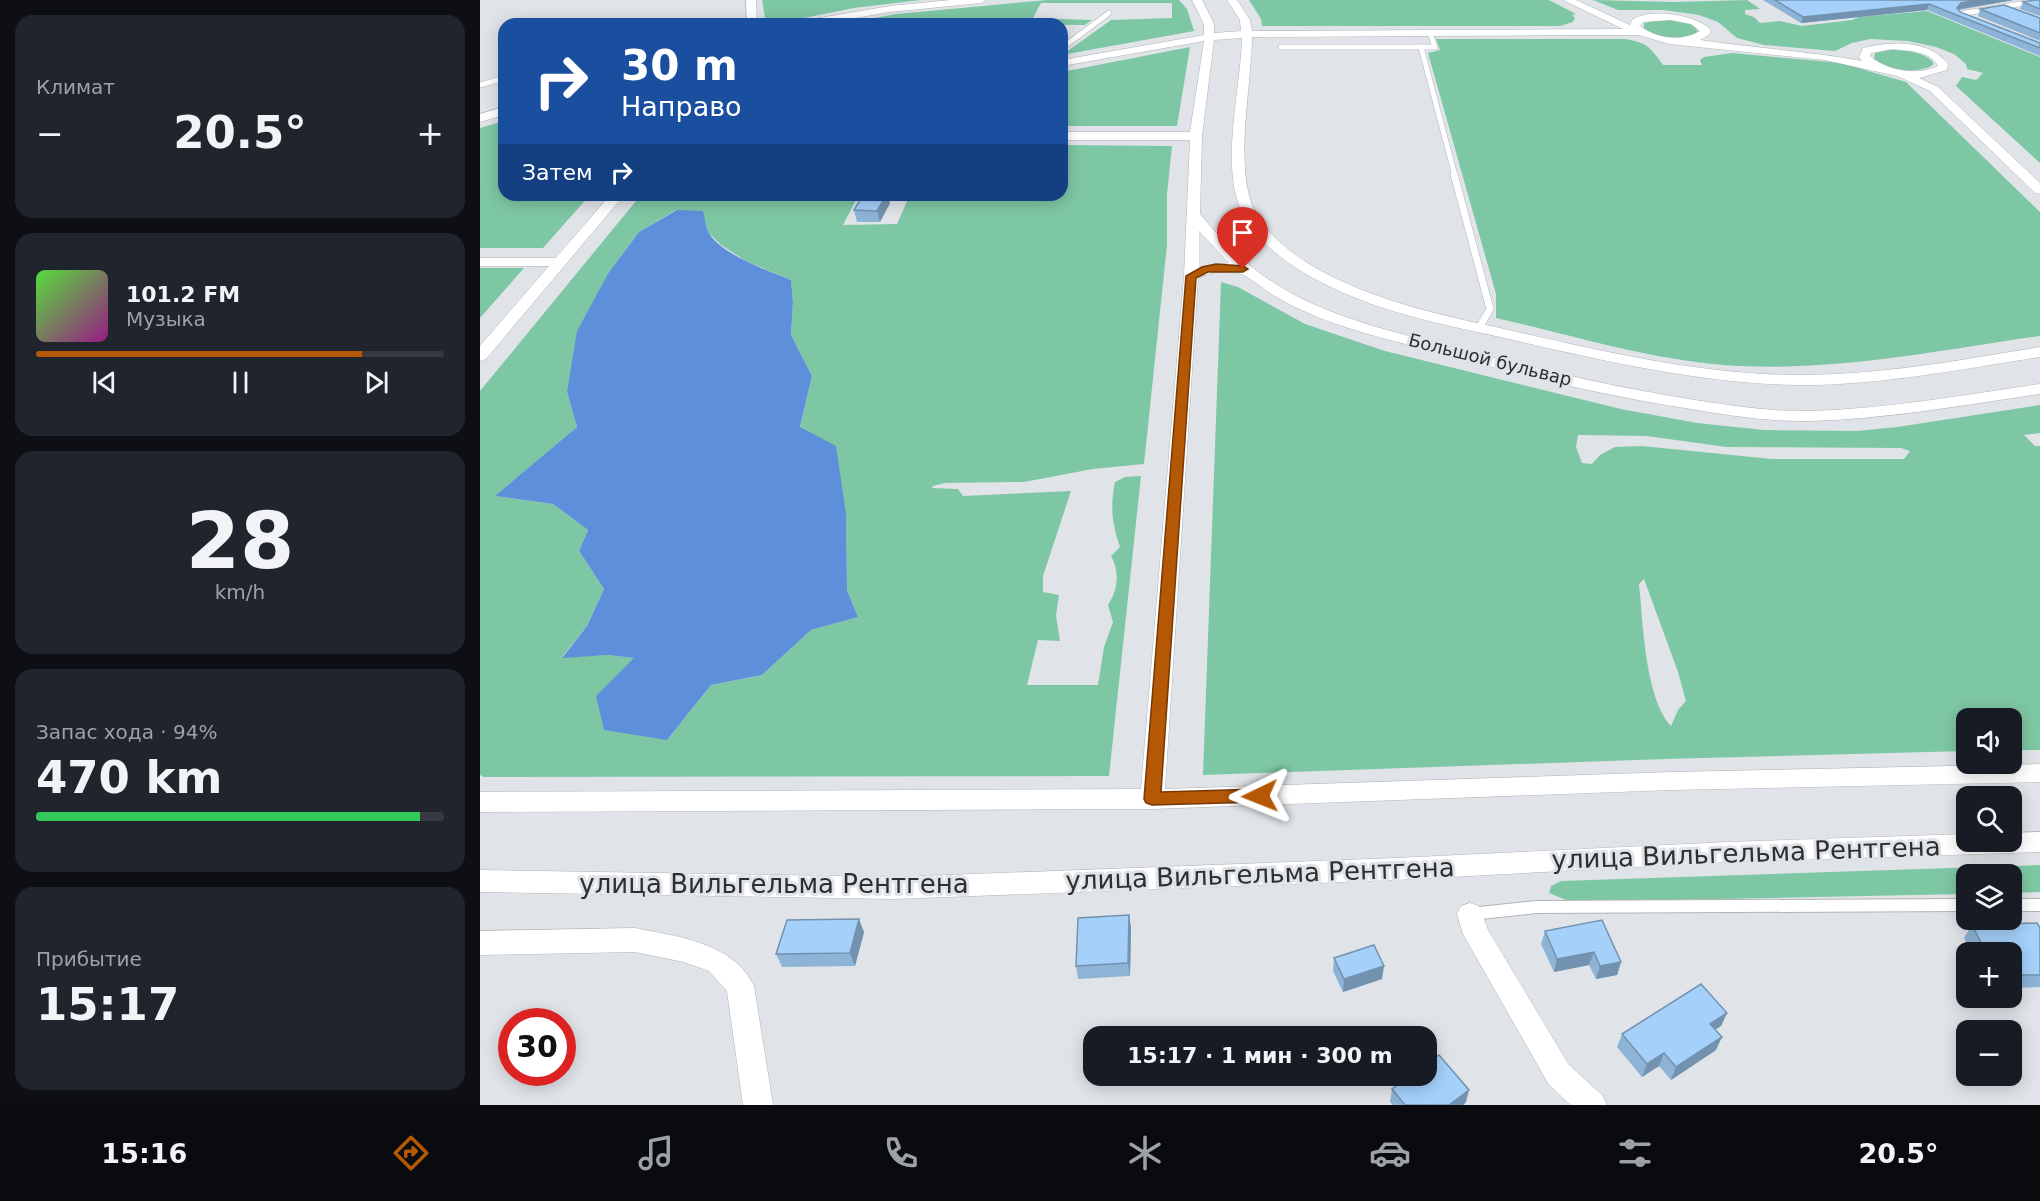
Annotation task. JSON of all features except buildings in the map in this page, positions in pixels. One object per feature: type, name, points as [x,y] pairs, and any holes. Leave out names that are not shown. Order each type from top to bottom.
[{"type":"street","points":[[752,0],[753,18]]},
{"type":"street","points":[[837,18],[890,9],[981,0]]},
{"type":"street","points":[[1152,799],[1191,276],[1196,136],[1209,37],[1209,24],[1197,0]]},
{"type":"street","name":"Большой бульвар","points":[[1232,0],[1245,21],[1248,34],[1239,158],[1240,194],[1252,219],[1277,244],[1303,265],[1338,285],[1390,305],[1479,328],[1637,364],[1740,379],[1801,380],[1874,375],[2040,352]]},
{"type":"street","points":[[1568,0],[1654,37],[1825,57],[1920,74],[1938,70]]},
{"type":"street","points":[[1586,8],[1611,14],[1646,18],[1679,18],[1694,22],[1726,41],[1759,51]]},
{"type":"street","points":[[1572,33],[1584,31],[1595,24],[1595,20],[1586,8]]},
{"type":"street","points":[[1639,31],[1635,27],[1636,22],[1646,18]]},
{"type":"street","points":[[1681,40],[1702,36],[1706,30],[1704,27]]},
{"type":"street","points":[[1068,62],[1209,37],[1248,34],[1639,31]]},
{"type":"street","points":[[1825,57],[1864,54],[1874,48],[1882,47],[1916,49],[1941,60],[1943,64],[1934,79],[1934,89]]},
{"type":"street","points":[[1864,54],[1868,62],[1934,89],[2040,190]]},
{"type":"street","points":[[480,118],[498,113]]},
{"type":"street","points":[[1068,136],[1196,136]]},
{"type":"street","points":[[480,356],[612,201]]},
{"type":"street","name":"Большой бульвар","points":[[1193,214],[1216,243],[1243,269],[1285,296],[1320,313],[1365,329],[1626,394],[1727,410],[1809,416],[1896,410],[2040,389]]},
{"type":"street","points":[[480,262],[560,262]]},
{"type":"street","points":[[1191,276],[1205,269],[1216,267],[1243,269]]},
{"type":"street","points":[[1559,378],[1571,349]]},
{"type":"street","points":[[480,802],[1152,799],[1672,781],[2040,773]]},
{"type":"street","name":"улица Вильгельма Рентгена","points":[[480,881],[895,888],[1396,869],[1728,852],[2040,842]]},
{"type":"street","points":[[1470,914],[1476,934],[1558,1075],[1592,1105]]},
{"type":"street","points":[[480,943],[634,940],[684,950],[718,962],[740,986],[758,1105]]},
{"type":"lane","points":[[1970,18],[1960,14],[2036,1]]},
{"type":"lane","points":[[2002,7],[2012,11]]},
{"type":"lane","points":[[1068,44],[1109,13]]},
{"type":"lane","points":[[1281,47],[1435,47],[1430,33]]},
{"type":"lane","points":[[1421,47],[1490,309],[1479,328]]},
{"type":"lane","points":[[480,85],[498,80]]},
{"type":"lane","points":[[1470,914],[1537,907],[1956,905]]},
{"type":"lane","points":[[2022,905],[2040,905]]},
{"type":"green space","points":[[762,0],[921,0],[854,8],[804,18],[765,18]]},
{"type":"green space","points":[[1047,0],[1179,0],[1187,9],[1194,31],[1068,54],[1068,51],[1111,20],[1172,18],[1172,3],[1041,3],[1033,18],[875,18]]},
{"type":"green space","points":[[1249,0],[1549,0],[1576,14],[1572,15],[1575,18],[1573,22],[1560,26],[1262,26],[1261,19]]},
{"type":"green space","points":[[1593,0],[1674,2],[1747,0],[1760,9],[1745,10],[1745,14],[1754,17],[1760,23],[1780,21],[1802,26],[1852,20],[1859,17],[1927,11],[2040,57],[2040,163],[1956,86],[1962,77],[1976,80],[1983,73],[1967,69],[1966,64],[1954,54],[1936,47],[1908,41],[1870,39],[1852,43],[1835,51],[1764,45],[1737,38],[1718,22],[1699,15],[1664,10],[1618,10]]},
{"type":"green space","points":[[1068,19],[1092,20],[1085,25],[1068,25]]},
{"type":"green space","points":[[1664,19],[1688,23],[1698,32],[1685,37],[1671,38],[1656,35],[1644,29],[1644,23]]},
{"type":"green space","points":[[1436,39],[1624,39],[1647,46],[1663,65],[1702,65],[1700,60],[1704,57],[1732,53],[1841,63],[1906,82],[2040,212],[2040,336],[1882,359],[1763,367],[1666,358],[1496,318],[1496,294],[1428,53],[1440,50]]},
{"type":"green space","points":[[1190,47],[1177,126],[1068,126],[1068,71]]},
{"type":"green space","points":[[1888,50],[1918,53],[1929,58],[1933,65],[1919,70],[1902,70],[1886,66],[1874,59],[1875,53]]},
{"type":"green space","points":[[498,123],[498,201],[585,201],[543,248],[480,248],[480,128]]},
{"type":"green space","points":[[1068,145],[1172,146],[1167,194],[1167,245],[1144,464],[1093,469],[1024,482],[945,483],[932,488],[958,489],[963,496],[1071,491],[1043,576],[1043,592],[1059,595],[1056,615],[1060,641],[1038,640],[1027,685],[1098,685],[1104,647],[1113,622],[1108,605],[1116,587],[1117,575],[1111,556],[1120,547],[1113,515],[1115,482],[1125,477],[1141,476],[1109,776],[484,777],[480,775],[480,391],[636,201],[855,201],[843,225],[897,224],[907,201],[1068,201]],"holes":[[[676,210],[707,231],[721,245],[746,261],[791,280],[793,301],[791,335],[812,376],[800,428],[846,514],[847,590],[858,617],[811,630],[762,675],[711,685],[667,740],[635,658],[608,655],[562,657],[587,626],[604,589],[579,551],[588,530],[553,504],[496,496],[577,427],[567,392],[609,272],[639,232]]]},
{"type":"green space","points":[[480,268],[524,268],[480,318]]},
{"type":"green space","points":[[1221,282],[1238,287],[1305,324],[1385,351],[1621,409],[1697,423],[1764,430],[1857,431],[2040,405],[2040,433],[2024,435],[2035,446],[2040,446],[2040,750],[2022,750],[2022,708],[1956,708],[1956,751],[1203,775]],"holes":[[[1578,435],[1647,436],[1726,447],[1901,448],[1910,451],[1904,459],[1772,459],[1642,446],[1615,447],[1600,455],[1592,464],[1582,463],[1576,447]],[[1644,579],[1678,672],[1686,701],[1678,710],[1671,726],[1662,713],[1656,697],[1647,659],[1639,584]]]},
{"type":"green space","points":[[2040,865],[2040,892],[2022,893],[2022,866]]},
{"type":"green space","points":[[1956,868],[1956,894],[1571,902],[1549,893],[1551,886],[1561,881]]},
{"type":"water","points":[[677,210],[703,211],[707,229],[712,238],[721,246],[744,260],[791,280],[793,301],[791,335],[812,376],[800,427],[836,446],[846,514],[847,590],[858,617],[811,630],[762,675],[711,685],[667,740],[604,730],[596,696],[634,658],[608,655],[562,658],[587,626],[604,589],[579,551],[588,530],[553,504],[495,496],[577,427],[567,392],[577,331],[609,272],[639,232]]},
{"type":"route","points":[[1243,269],[1216,267],[1205,269],[1191,276],[1152,799],[1260,796]]}]
